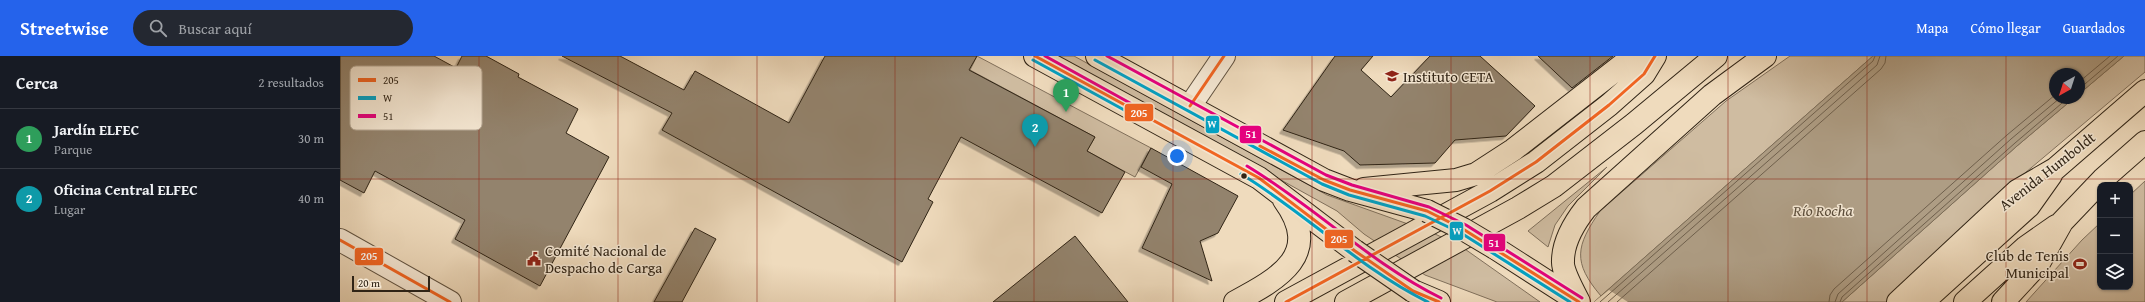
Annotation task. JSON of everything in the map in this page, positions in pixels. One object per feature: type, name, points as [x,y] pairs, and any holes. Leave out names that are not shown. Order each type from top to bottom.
[{"type":"main road","points":[[1035,56],[1276,189],[1355,251],[1413,291],[1439,302]]},
{"type":"main road","points":[[1097,56],[1190,106],[1293,165],[1350,190],[1427,211],[1463,229],[1579,302]]},
{"type":"main road","points":[[1350,190],[1456,180],[1476,174],[1513,150],[1626,62],[1638,56]]},
{"type":"main road","points":[[1286,302],[1490,191],[1536,162],[1610,104],[1644,74],[1655,56]]},
{"type":"main road","points":[[1346,302],[1518,208],[1554,186],[1634,124],[1716,56]]},
{"type":"main road","points":[[1579,302],[1562,262],[1572,229],[1581,213],[1712,95],[1765,56]]},
{"type":"main road","name":"Avenida Humboldt","points":[[1898,302],[2017,191],[2055,169],[2145,91]]},
{"type":"main road","points":[[1965,302],[2026,247],[2062,222],[2103,178],[2145,142]]},
{"type":"main road","points":[[1923,302],[2029,206],[2055,169]]},
{"type":"main road","points":[[1236,302],[1264,286],[1281,273],[1295,256],[1300,245],[1299,229],[1294,213],[1276,189]]},
{"type":"main road","points":[[2003,302],[2038,263],[2062,222]]},
{"type":"street","points":[[1190,106],[1224,56]]},
{"type":"street","points":[[340,240],[444,301]]},
{"type":"shaded area","points":[[977,56],[1151,148],[1135,177],[1087,151],[1095,137],[970,70]]},
{"type":"shaded area","points":[[1057,56],[1074,56],[1327,195],[1433,233],[1462,247],[1540,302],[1497,302],[1425,275],[1364,234],[1337,211]]},
{"type":"shaded area","points":[[1790,56],[1873,56],[1601,296],[1585,273],[1581,254],[1582,244],[1586,234],[1600,211],[1726,101]]},
{"type":"shaded area","points":[[2124,56],[2145,56],[2145,72],[2006,189],[1888,302],[1842,302],[2017,146],[2067,104],[2085,104],[2085,89]]},
{"type":"shaded area","points":[[1607,167],[1568,206],[1555,225],[1548,247],[1528,231]]},
{"type":"shaded area","name":"Club de Tenis Municipal","points":[[2145,181],[2145,302],[2026,302],[2082,240],[2097,226],[2097,290],[2133,290],[2133,192]]},
{"type":"water","name":"Río Rocha","points":[[1873,56],[2124,56],[2085,89],[2085,68],[2049,68],[2049,104],[2067,104],[2017,146],[1842,302],[1594,302]]},
{"type":"pier","points":[[1609,290],[1628,302],[1594,302]]},
{"type":"building","points":[[340,56],[434,56],[452,66],[350,66],[350,130],[482,130],[482,66],[457,66],[462,56],[486,56],[519,74],[518,77],[578,109],[566,133],[609,157],[540,286],[455,239],[465,220],[375,171],[364,193],[340,180]]},
{"type":"building","points":[[562,56],[620,56],[684,90],[695,71],[789,123],[825,56],[977,56],[969,70],[1095,137],[1087,151],[1125,172],[1102,213],[961,137],[928,199],[933,202],[902,262],[662,130],[672,113]]},
{"type":"building","points":[[1335,56],[1373,56],[1361,70],[1391,97],[1430,56],[1480,56],[1535,106],[1506,136],[1455,140],[1435,163],[1360,165],[1344,151],[1283,130]]},
{"type":"building","points":[[1538,56],[1613,56],[1572,88]]},
{"type":"building","points":[[1151,148],[1238,196],[1218,233],[1200,241],[1212,281],[1142,248],[1172,184],[1141,167]]},
{"type":"building","points":[[695,228],[716,239],[682,302],[654,302]]},
{"type":"building","points":[[1075,236],[1128,302],[993,302]]},
{"type":"transit line","name":"205","points":[[1035,56],[1259,178],[1355,251],[1413,291],[1439,302]]},
{"type":"transit line","name":"51","points":[[1045,56],[1130,103]]},
{"type":"transit line","name":"51","points":[[1107,56],[1326,175],[1352,185],[1429,207],[1466,225],[1582,298]]},
{"type":"transit line","name":"205","points":[[1190,106],[1224,56]]},
{"type":"transit line","name":"205","points":[[1286,302],[1490,191],[1536,162],[1609,105],[1644,74],[1655,56]]},
{"type":"transit line","name":"W","points":[[1033,60],[1126,111]]},
{"type":"transit line","name":"W","points":[[1095,60],[1322,184],[1349,195],[1425,216],[1461,233],[1570,302]]},
{"type":"transit line","name":"205","points":[[1260,146],[1324,180],[1350,190],[1427,211],[1463,229],[1579,302]]},
{"type":"transit line","name":"51","points":[[1247,166],[1296,199],[1390,268],[1441,298]]},
{"type":"transit line","name":"W","points":[[1241,174],[1265,189],[1379,274],[1428,302]]},
{"type":"transit line","name":"205","points":[[340,240],[450,302]]},
{"type":"place","name":"Instituto CETA","points":[[1392,76]]},
{"type":"place","name":"Jardín ELFEC","points":[[1066,112]]},
{"type":"place","name":"Oficina Central ELFEC","points":[[1035,147]]},
{"type":"place","name":"Comité Nacional de Despacho de Carga","points":[[534,259]]},
{"type":"place","name":"Club de Tenis Municipal","points":[[2080,264]]}]
